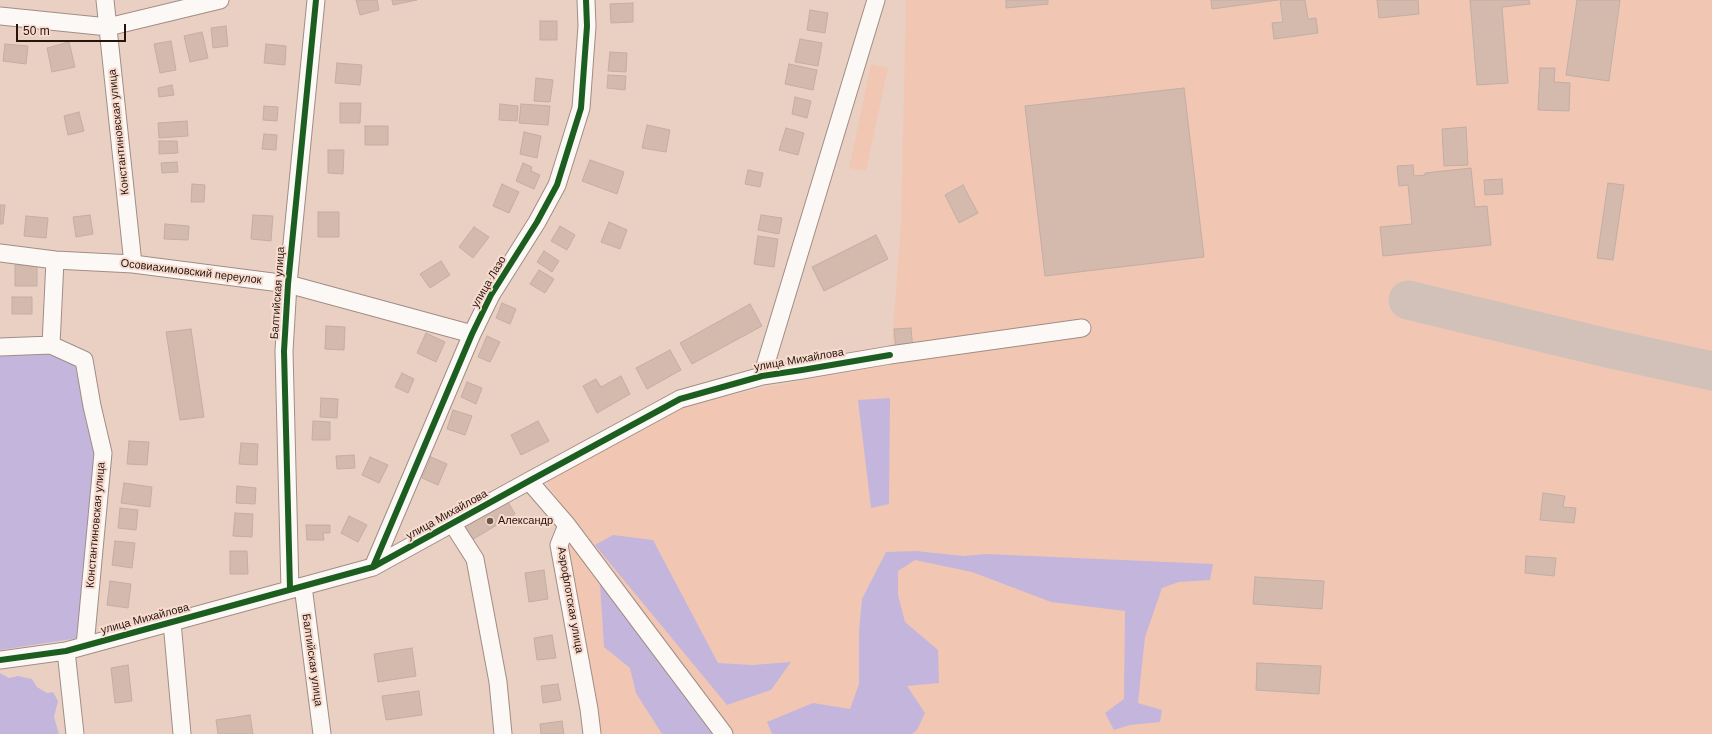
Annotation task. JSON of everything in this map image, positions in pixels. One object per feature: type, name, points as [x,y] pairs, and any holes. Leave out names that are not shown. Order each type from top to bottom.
[{"type":"street","name":"Константиновская улица","points":[[105,0],[133,264]]},
{"type":"street","points":[[0,16],[108,27],[220,0]]},
{"type":"street","name":"Балтийская улица","points":[[316,0],[288,284],[284,351],[297,587],[322,734]]},
{"type":"street","name":"улица Лазо","points":[[373,567],[472,334],[491,295],[537,222],[557,185],[581,108],[587,26],[586,0]]},
{"type":"street","points":[[762,376],[876,0]]},
{"type":"street","name":"Осовиахимовский переулок","points":[[0,253],[55,260],[133,264],[288,284],[472,334]]},
{"type":"street","points":[[0,346],[51,345],[55,260]]},
{"type":"street","name":"улица Михайлова","points":[[0,660],[66,651],[373,567],[680,400],[762,376],[890,355],[1082,328]]},
{"type":"street","name":"Константиновская улица","points":[[51,345],[84,360],[102,453],[85,646]]},
{"type":"street","points":[[529,481],[567,525],[724,734]]},
{"type":"street","points":[[452,523],[475,559],[498,682],[503,734]]},
{"type":"street","name":"Аэрофлотская улица","points":[[567,525],[559,545],[590,709],[592,734]]},
{"type":"street","points":[[172,622],[182,734]]},
{"type":"street","points":[[66,651],[75,734]]},
{"type":"shaded area","points":[[906,0],[1712,0],[1712,734],[597,734],[567,552],[570,522],[546,481],[682,407],[766,387],[890,365],[901,224]]},
{"type":"shaded area","points":[[871,64],[888,68],[866,171],[849,168]]},
{"type":"shaded area","points":[[51,354],[75,364],[95,455],[79,638],[0,650],[0,356]]},
{"type":"shaded area","points":[[890,398],[889,504],[871,508],[858,400]]},
{"type":"shaded area","points":[[613,535],[653,540],[718,663],[752,665],[791,662],[771,690],[727,705],[595,545]]},
{"type":"shaded area","points":[[916,551],[964,556],[986,554],[1213,564],[1210,580],[1179,582],[1162,588],[1145,637],[1138,703],[1162,710],[1160,722],[1130,725],[1114,730],[1105,713],[1124,699],[1125,611],[1051,602],[972,572],[915,560],[898,571],[898,595],[905,622],[938,650],[939,683],[907,686],[925,713],[917,730],[912,734],[772,734],[767,722],[813,703],[850,709],[859,684],[859,631],[862,599],[886,552]]},
{"type":"shaded area","points":[[600,584],[728,734],[662,734],[636,693],[630,668],[604,647]]},
{"type":"shaded area","points":[[0,673],[9,678],[18,676],[32,679],[37,687],[47,693],[53,692],[58,701],[54,717],[59,734],[0,734]]},
{"type":"building","points":[[356,0],[377,0],[379,10],[360,15]]},
{"type":"building","points":[[392,0],[417,0],[393,5]]},
{"type":"building","points":[[1006,0],[1048,0],[1048,4],[1006,8]]},
{"type":"building","points":[[1211,0],[1278,0],[1212,9]]},
{"type":"building","points":[[1280,0],[1305,0],[1308,19],[1316,18],[1318,33],[1274,39],[1272,23],[1283,22]]},
{"type":"building","points":[[1377,0],[1418,0],[1419,14],[1379,18]]},
{"type":"building","points":[[1470,0],[1529,0],[1530,4],[1502,7],[1508,83],[1477,85]]},
{"type":"building","points":[[1577,0],[1620,0],[1609,81],[1566,75]]},
{"type":"building","points":[[633,3],[633,22],[611,23],[610,4]]},
{"type":"building","points":[[810,10],[828,13],[825,33],[807,30]]},
{"type":"building","points":[[540,21],[557,21],[557,40],[540,40]]},
{"type":"building","points":[[226,26],[228,46],[213,48],[211,28]]},
{"type":"building","points":[[202,32],[208,58],[190,62],[184,36]]},
{"type":"building","points":[[800,39],[822,43],[818,66],[795,62]]},
{"type":"building","points":[[171,41],[176,70],[160,73],[154,44]]},
{"type":"building","points":[[69,42],[75,67],[52,72],[47,48]]},
{"type":"building","points":[[5,44],[28,46],[26,64],[3,61]]},
{"type":"building","points":[[266,44],[286,46],[285,65],[264,63]]},
{"type":"building","points":[[610,52],[627,53],[626,72],[608,71]]},
{"type":"building","points":[[337,63],[362,65],[360,85],[335,83]]},
{"type":"building","points":[[789,64],[817,70],[813,90],[785,84]]},
{"type":"building","points":[[1540,68],[1555,68],[1554,82],[1570,83],[1569,111],[1538,110]]},
{"type":"building","points":[[608,75],[626,76],[625,90],[607,88]]},
{"type":"building","points":[[536,78],[553,80],[550,102],[534,101]]},
{"type":"building","points":[[172,85],[174,95],[159,97],[158,88]]},
{"type":"building","points":[[1184,88],[1204,257],[1045,276],[1025,106]]},
{"type":"building","points":[[795,97],[811,101],[807,118],[792,114]]},
{"type":"building","points":[[340,103],[361,103],[360,123],[340,123]]},
{"type":"building","points":[[500,104],[518,106],[517,121],[499,120]]},
{"type":"building","points":[[521,104],[550,106],[548,125],[519,123]]},
{"type":"building","points":[[264,106],[278,107],[277,121],[263,120]]},
{"type":"building","points":[[79,112],[84,131],[68,135],[64,116]]},
{"type":"building","points":[[187,121],[188,136],[159,138],[158,123]]},
{"type":"building","points":[[647,125],[670,130],[666,152],[642,148]]},
{"type":"building","points":[[365,126],[388,126],[388,145],[365,145]]},
{"type":"building","points":[[1466,127],[1468,165],[1444,166],[1442,129]]},
{"type":"building","points":[[786,128],[804,133],[798,155],[779,150]]},
{"type":"building","points":[[524,132],[541,136],[537,158],[520,154]]},
{"type":"building","points":[[264,134],[277,135],[276,150],[262,149]]},
{"type":"building","points":[[159,141],[177,141],[178,153],[159,154]]},
{"type":"building","points":[[328,150],[344,150],[343,174],[328,173]]},
{"type":"building","points":[[590,160],[624,172],[617,194],[582,181]]},
{"type":"building","points":[[177,162],[178,172],[162,173],[161,163]]},
{"type":"building","points":[[523,163],[532,167],[531,171],[540,175],[534,189],[516,181]]},
{"type":"building","points":[[1413,165],[1414,176],[1425,175],[1425,173],[1471,168],[1475,207],[1487,206],[1491,245],[1383,256],[1380,227],[1412,224],[1408,185],[1399,186],[1397,166]]},
{"type":"building","points":[[748,170],[763,173],[760,187],[745,184]]},
{"type":"building","points":[[1502,179],[1503,194],[1485,195],[1484,180]]},
{"type":"building","points":[[1608,183],[1624,185],[1613,260],[1597,258]]},
{"type":"building","points":[[192,184],[205,185],[204,202],[191,202]]},
{"type":"building","points":[[502,184],[519,192],[509,213],[493,206]]},
{"type":"building","points":[[963,185],[978,213],[959,223],[945,195]]},
{"type":"building","points":[[0,205],[5,205],[3,224],[0,224]]},
{"type":"building","points":[[318,212],[339,212],[339,237],[318,237]]},
{"type":"building","points":[[90,215],[93,234],[76,237],[73,217]]},
{"type":"building","points":[[253,215],[273,216],[271,241],[251,239]]},
{"type":"building","points":[[761,215],[782,218],[779,234],[758,230]]},
{"type":"building","points":[[26,216],[48,218],[46,238],[24,236]]},
{"type":"building","points":[[609,222],[627,230],[620,249],[601,242]]},
{"type":"building","points":[[165,224],[189,226],[188,240],[164,239]]},
{"type":"building","points":[[560,226],[575,235],[567,250],[551,241]]},
{"type":"building","points":[[474,227],[489,237],[473,258],[459,247]]},
{"type":"building","points":[[876,235],[888,259],[824,291],[812,267]]},
{"type":"building","points":[[758,236],[778,239],[774,267],[754,264]]},
{"type":"building","points":[[544,251],[559,261],[552,272],[537,262]]},
{"type":"building","points":[[441,261],[450,275],[430,288],[420,274]]},
{"type":"building","points":[[15,265],[37,266],[37,286],[15,286]]},
{"type":"building","points":[[539,270],[554,279],[545,293],[530,284]]},
{"type":"building","points":[[12,297],[32,297],[32,314],[12,314]]},
{"type":"building","points":[[502,303],[516,309],[510,324],[496,318]]},
{"type":"building","points":[[750,304],[762,326],[692,364],[680,343]]},
{"type":"building","points":[[326,326],[345,327],[344,350],[325,349]]},
{"type":"building","points":[[911,328],[913,350],[896,351],[894,329]]},
{"type":"building","points":[[191,329],[204,417],[180,420],[166,332]]},
{"type":"building","points":[[426,333],[445,342],[436,362],[417,353]]},
{"type":"building","points":[[487,336],[500,342],[490,362],[478,357]]},
{"type":"building","points":[[670,350],[681,370],[647,389],[636,368]]},
{"type":"building","points":[[402,373],[414,379],[408,393],[395,387]]},
{"type":"building","points":[[621,376],[630,394],[597,413],[583,386],[596,379],[601,387]]},
{"type":"building","points":[[467,382],[482,388],[476,404],[461,397]]},
{"type":"building","points":[[321,398],[338,399],[337,418],[320,417]]},
{"type":"building","points":[[453,410],[472,416],[465,435],[447,429]]},
{"type":"building","points":[[313,421],[330,422],[330,440],[312,440]]},
{"type":"building","points":[[538,421],[549,441],[521,455],[511,435]]},
{"type":"building","points":[[129,441],[149,442],[147,465],[127,464]]},
{"type":"building","points":[[241,443],[258,444],[257,465],[239,464]]},
{"type":"building","points":[[354,455],[355,468],[337,469],[336,456]]},
{"type":"building","points":[[370,457],[388,465],[379,483],[362,475]]},
{"type":"building","points":[[431,457],[447,464],[438,485],[422,478]]},
{"type":"building","points":[[124,483],[152,487],[150,507],[121,503]]},
{"type":"building","points":[[237,486],[256,488],[255,504],[236,503]]},
{"type":"building","points":[[1543,493],[1565,496],[1563,507],[1576,508],[1574,523],[1540,520]]},
{"type":"building","name":"Александр","points":[[508,502],[515,514],[472,540],[464,527]]},
{"type":"building","points":[[120,508],[138,510],[136,530],[118,528]]},
{"type":"building","points":[[235,513],[253,514],[252,537],[233,536]]},
{"type":"building","points":[[349,516],[367,525],[358,542],[341,533]]},
{"type":"building","points":[[306,525],[330,525],[330,533],[323,533],[324,540],[307,540]]},
{"type":"building","points":[[115,541],[135,543],[132,568],[112,565]]},
{"type":"building","points":[[230,551],[247,551],[248,574],[230,574]]},
{"type":"building","points":[[1526,556],[1556,558],[1554,576],[1525,573]]},
{"type":"building","points":[[544,570],[548,599],[529,602],[525,573]]},
{"type":"building","points":[[1255,577],[1324,581],[1322,609],[1253,604]]},
{"type":"building","points":[[110,581],[131,584],[128,608],[107,605]]},
{"type":"building","points":[[552,635],[556,658],[537,660],[534,638]]},
{"type":"building","points":[[412,648],[416,676],[378,682],[374,654]]},
{"type":"building","points":[[1257,663],[1321,666],[1319,694],[1256,690]]},
{"type":"building","points":[[128,665],[132,701],[115,703],[111,668]]},
{"type":"building","points":[[558,684],[561,700],[543,703],[541,686]]},
{"type":"building","points":[[419,691],[422,715],[386,720],[382,696]]},
{"type":"building","points":[[250,715],[253,734],[218,734],[216,720]]},
{"type":"building","points":[[562,721],[564,734],[541,734],[540,724]]},
{"type":"taxiway","points":[[1408,300],[1607,348],[1712,371]]},
{"type":"cycle path","points":[[290,589],[284,351],[288,284],[316,0]]},
{"type":"cycle path","points":[[373,567],[472,334],[491,295],[537,222],[557,185],[581,108],[587,26],[586,0]]},
{"type":"cycle path","points":[[0,660],[66,651],[373,567],[680,399],[762,376],[890,355]]},
{"type":"place","name":"Александр","points":[[490,521]]}]
